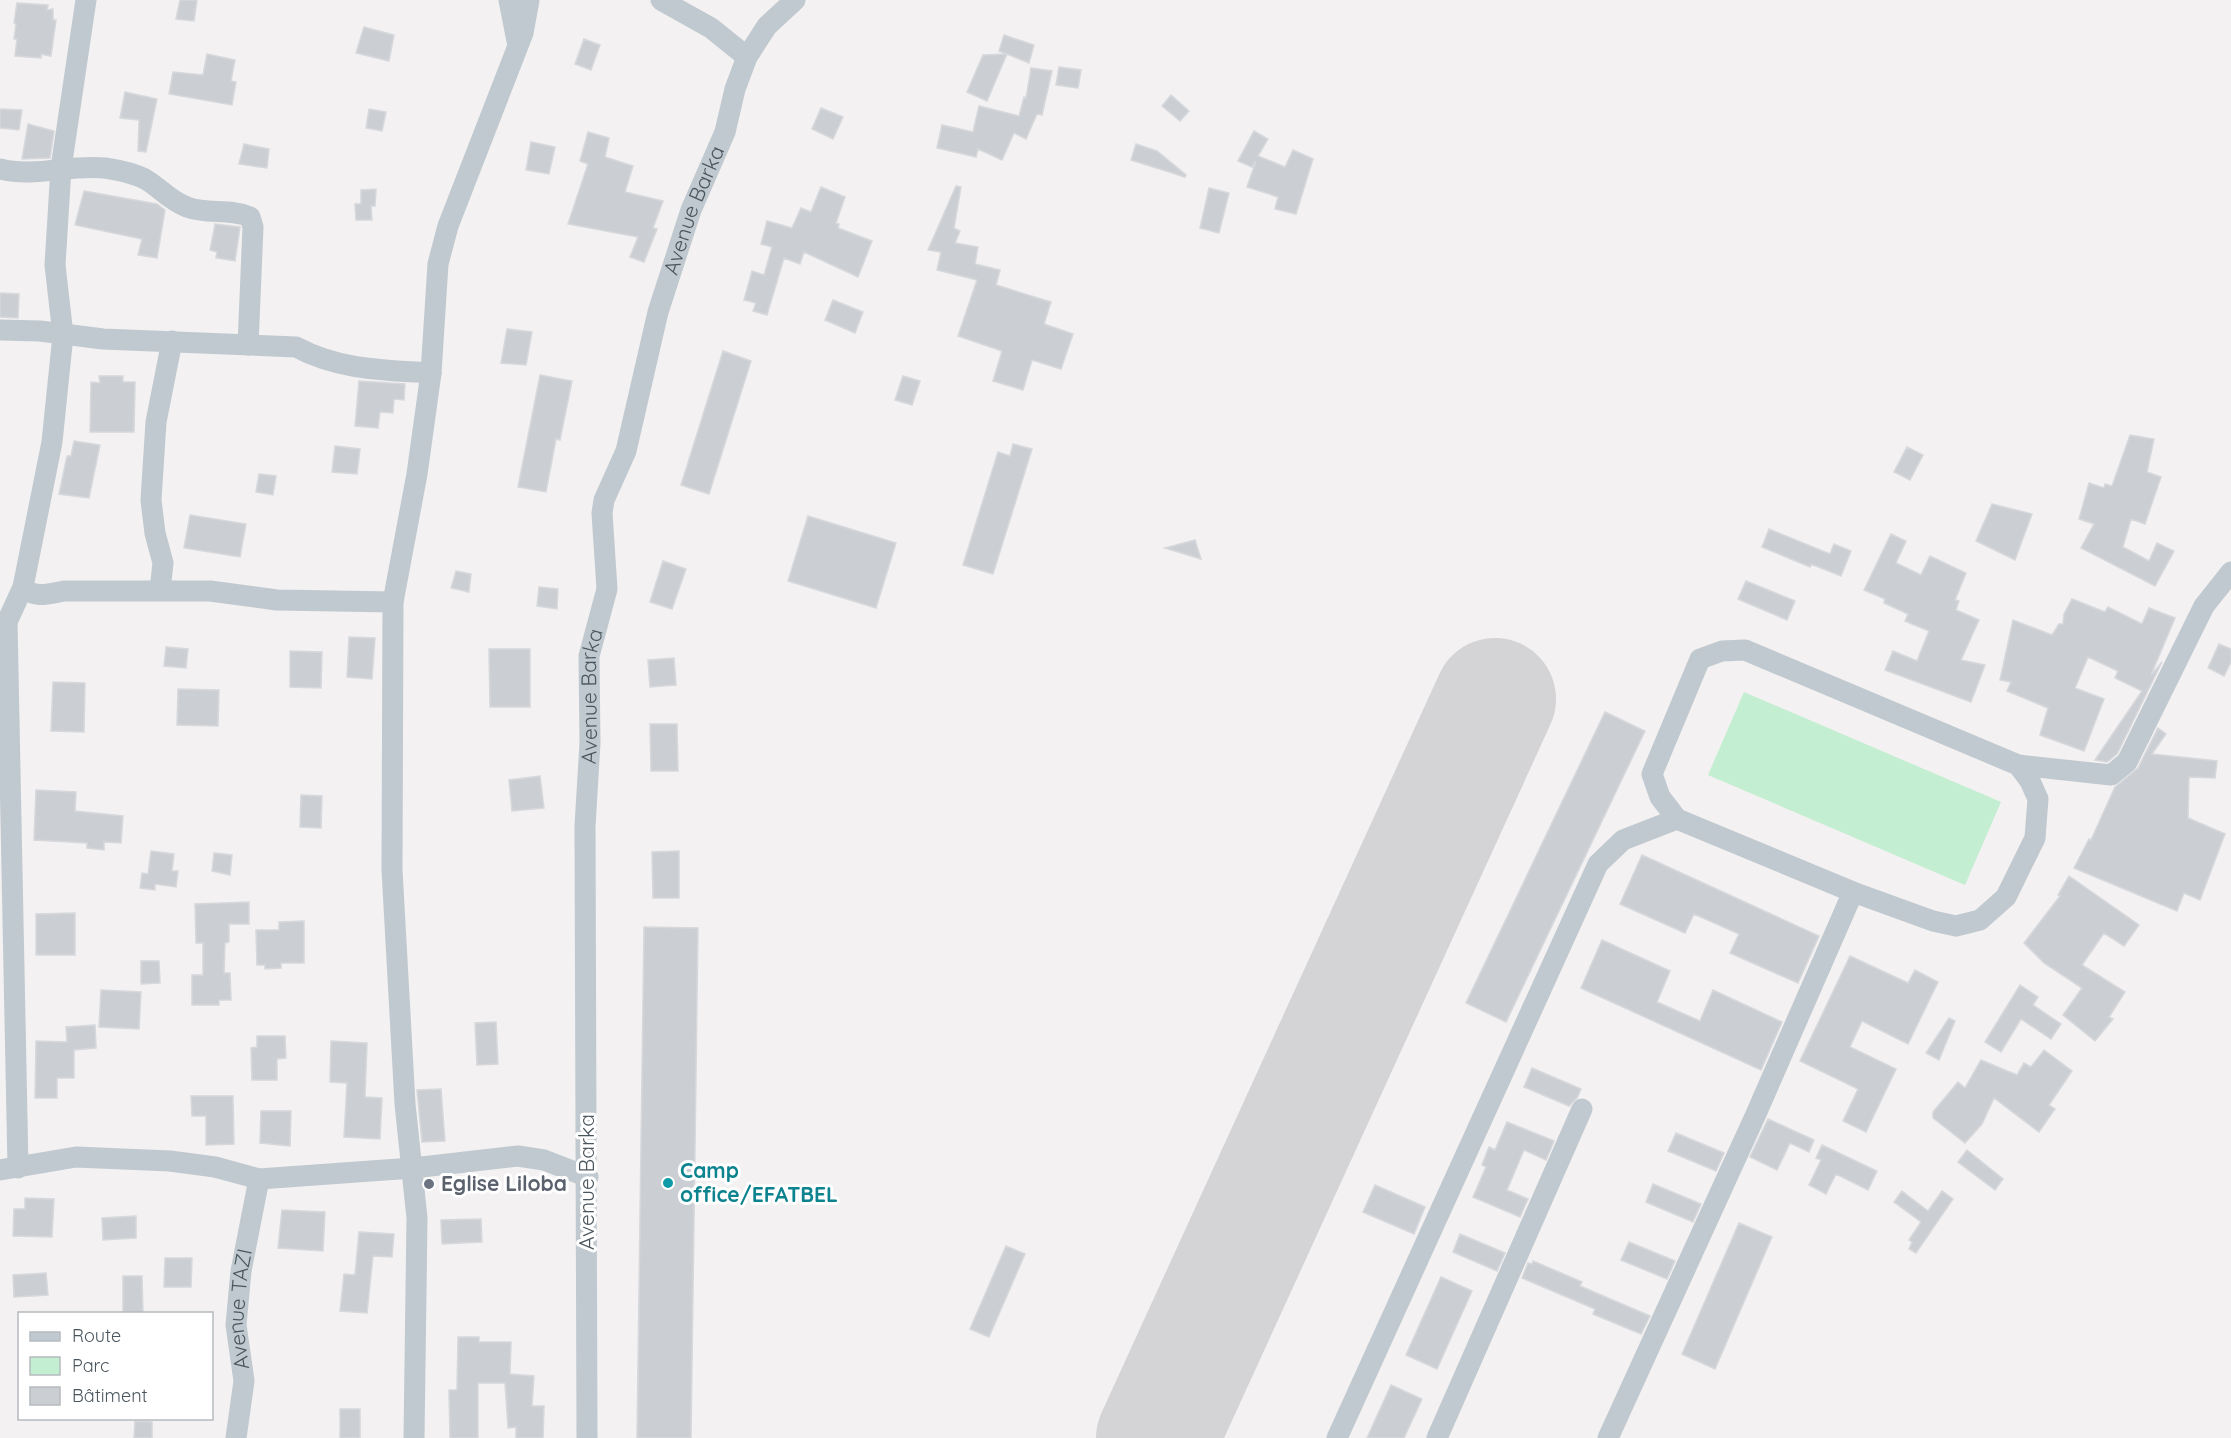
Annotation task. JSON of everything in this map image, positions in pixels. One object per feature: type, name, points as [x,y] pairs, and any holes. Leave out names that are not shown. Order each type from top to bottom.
[{"type":"street","points":[[86,0],[62,168],[55,265],[63,335],[52,442],[23,587],[8,622],[9,1169],[75,1157],[170,1161],[215,1167],[259,1179],[413,1168],[518,1156],[544,1160],[588,1177]]},
{"type":"street","points":[[509,0],[518,45]]},
{"type":"street","points":[[414,1438],[418,1270],[413,1168],[405,1104],[400,985],[393,924],[393,602],[417,474],[431,373],[438,264],[448,226],[518,45],[529,0]]},
{"type":"street","points":[[661,0],[711,28],[747,57]]},
{"type":"street","name":"Avenue Barka","points":[[587,1438],[588,1177],[585,826],[590,743],[589,656],[607,589],[602,513],[608,489],[619,471],[626,452],[661,301],[691,210],[725,132],[735,89],[747,57],[767,26],[795,0]]},
{"type":"street","points":[[0,169],[18,174],[84,167],[127,172],[146,180],[159,192],[185,206],[207,213],[243,214],[249,217],[253,227],[248,345]]},
{"type":"street","points":[[0,330],[40,331],[103,339],[296,347],[316,358],[348,366],[431,373]]},
{"type":"street","points":[[160,590],[163,563],[155,533],[151,500],[156,422],[172,341]]},
{"type":"street","points":[[2018,765],[2030,781],[2038,798],[2035,838],[2006,897],[1980,920],[1956,926],[1933,921],[1853,892],[1677,819],[1660,797],[1653,774],[1700,659],[1722,651],[1745,650],[2018,765],[2102,776],[2111,775],[2121,770],[2204,606],[2231,572]]},
{"type":"street","points":[[23,587],[28,592],[41,595],[64,591],[160,590],[210,591],[277,600],[393,602]]},
{"type":"street","points":[[1337,1438],[1598,864],[1623,840],[1677,819]]},
{"type":"street","points":[[1608,1438],[1756,1113],[1853,892]]},
{"type":"street","points":[[1437,1438],[1582,1109]]},
{"type":"street","name":"Avenue TAZI","points":[[236,1438],[244,1381],[236,1325],[241,1271],[259,1179]]},
{"type":"green space","points":[[1744,692],[2001,802],[1965,885],[1708,775]]},
{"type":"building","points":[[180,0],[197,0],[194,21],[176,19]]},
{"type":"building","points":[[17,3],[48,5],[47,10],[53,9],[53,20],[56,20],[51,56],[41,54],[41,58],[15,56],[17,39],[14,39],[16,24],[14,23]]},
{"type":"building","points":[[364,27],[394,35],[389,61],[356,53]]},
{"type":"building","points":[[1004,35],[1034,45],[1029,63],[999,51]]},
{"type":"building","points":[[584,39],[600,45],[591,70],[575,64]]},
{"type":"building","points":[[207,54],[235,60],[231,81],[236,82],[232,105],[169,94],[173,72],[203,75]]},
{"type":"building","points":[[1007,54],[987,101],[967,92],[983,55]]},
{"type":"building","points":[[1059,67],[1081,70],[1078,88],[1056,85]]},
{"type":"building","points":[[1031,68],[1052,71],[1042,115],[1037,114],[1026,139],[1014,133],[1002,160],[978,149],[976,157],[937,148],[942,125],[973,132],[979,106],[1019,116],[1024,97],[1026,98]]},
{"type":"building","points":[[125,92],[157,99],[146,152],[138,151],[139,120],[120,118]]},
{"type":"building","points":[[1171,95],[1189,111],[1180,121],[1162,106]]},
{"type":"building","points":[[821,108],[843,117],[833,139],[812,129]]},
{"type":"building","points":[[0,109],[22,110],[19,130],[0,128]]},
{"type":"building","points":[[369,109],[386,112],[382,131],[366,128]]},
{"type":"building","points":[[28,124],[54,131],[50,158],[22,159]]},
{"type":"building","points":[[1254,131],[1268,139],[1258,156],[1285,167],[1293,150],[1313,159],[1296,214],[1275,209],[1278,197],[1247,187],[1256,161],[1252,167],[1238,161]]},
{"type":"building","points":[[588,132],[609,138],[605,157],[633,166],[625,192],[663,201],[653,228],[657,229],[644,262],[630,257],[638,237],[568,224],[588,164],[580,161]]},
{"type":"building","points":[[531,142],[555,147],[549,174],[526,170]]},
{"type":"building","points":[[244,144],[269,149],[267,168],[239,164]]},
{"type":"building","points":[[1136,144],[1157,151],[1186,175],[1185,177],[1131,160]]},
{"type":"building","points":[[956,186],[961,187],[954,228],[960,231],[955,243],[978,247],[975,264],[1000,270],[996,285],[1051,302],[1044,324],[1073,334],[1061,369],[1032,360],[1023,390],[993,381],[1002,351],[958,336],[977,280],[937,270],[941,252],[928,250]]},
{"type":"building","points":[[821,187],[845,197],[836,223],[839,224],[838,228],[872,241],[858,277],[804,252],[800,264],[784,258],[767,315],[753,311],[756,303],[744,300],[752,271],[764,275],[772,247],[761,244],[767,221],[792,228],[801,208],[811,212]]},
{"type":"building","points":[[1209,188],[1229,193],[1219,233],[1200,228]]},
{"type":"building","points":[[376,189],[375,206],[371,206],[372,220],[356,220],[355,204],[361,204],[361,190]]},
{"type":"building","points":[[84,191],[157,204],[165,210],[157,258],[138,255],[142,239],[75,225]]},
{"type":"building","points":[[215,224],[240,227],[235,261],[216,258],[217,252],[210,250]]},
{"type":"building","points":[[0,293],[19,294],[18,318],[0,317]]},
{"type":"building","points":[[833,300],[863,312],[855,333],[825,320]]},
{"type":"building","points":[[507,329],[532,332],[526,365],[501,363]]},
{"type":"building","points":[[723,351],[751,361],[709,494],[681,485]]},
{"type":"building","points":[[540,375],[572,381],[560,440],[556,439],[546,492],[518,487]]},
{"type":"building","points":[[99,376],[123,376],[123,382],[135,382],[134,432],[90,432],[91,382],[100,383]]},
{"type":"building","points":[[903,376],[920,381],[912,405],[895,400]]},
{"type":"building","points":[[359,381],[405,384],[404,400],[394,399],[393,413],[380,412],[378,428],[355,426]]},
{"type":"building","points":[[2130,435],[2154,439],[2147,472],[2161,477],[2145,524],[2131,519],[2123,547],[2149,561],[2157,543],[2174,551],[2155,586],[2081,548],[2094,524],[2079,519],[2089,483],[2104,488],[2105,484],[2112,486]]},
{"type":"building","points":[[74,441],[100,445],[89,498],[59,494],[67,456],[71,456]]},
{"type":"building","points":[[1013,444],[1032,449],[993,574],[963,565],[998,452],[1010,456]]},
{"type":"building","points":[[335,446],[360,449],[357,474],[332,472]]},
{"type":"building","points":[[1907,447],[1923,455],[1910,480],[1894,472]]},
{"type":"building","points":[[259,474],[276,476],[273,495],[256,492]]},
{"type":"building","points":[[1992,504],[2032,514],[2015,560],[1976,541]]},
{"type":"building","points":[[190,515],[246,524],[240,557],[184,548]]},
{"type":"building","points":[[808,516],[896,543],[876,608],[788,581]]},
{"type":"building","points":[[1769,529],[1830,554],[1834,544],[1851,551],[1841,576],[1811,564],[1810,567],[1762,547]]},
{"type":"building","points":[[1891,534],[1906,541],[1896,563],[1921,575],[1930,556],[1966,573],[1955,600],[1959,601],[1956,610],[1979,620],[1961,660],[1985,665],[1971,702],[1885,670],[1893,651],[1917,661],[1929,631],[1905,621],[1908,614],[1884,603],[1885,599],[1864,590]]},
{"type":"building","points":[[1195,540],[1201,559],[1165,548]]},
{"type":"building","points":[[663,561],[686,569],[672,609],[650,602]]},
{"type":"building","points":[[456,571],[471,574],[469,592],[451,588]]},
{"type":"building","points":[[1746,581],[1795,601],[1787,620],[1738,599]]},
{"type":"building","points":[[539,587],[558,589],[557,609],[537,606]]},
{"type":"building","points":[[2072,599],[2105,612],[2108,607],[2142,624],[2149,608],[2175,618],[2151,675],[2162,662],[2117,754],[2107,762],[2095,760],[2142,691],[2115,678],[2118,671],[2088,657],[2075,688],[2104,699],[2084,751],[2040,735],[2048,708],[2007,691],[2011,682],[2000,680],[2013,620],[2052,635],[2059,624],[2063,624],[2064,614]]},
{"type":"building","points":[[349,637],[375,638],[372,679],[347,677]]},
{"type":"building","points":[[2219,644],[2231,649],[2231,662],[2224,676],[2208,668]]},
{"type":"building","points":[[166,647],[188,649],[186,668],[164,666]]},
{"type":"building","points":[[489,649],[530,649],[530,707],[490,707]]},
{"type":"building","points":[[290,651],[322,652],[321,688],[290,687]]},
{"type":"building","points":[[674,658],[676,685],[650,687],[648,660]]},
{"type":"building","points":[[53,682],[85,683],[84,732],[51,731]]},
{"type":"building","points":[[178,689],[219,690],[218,726],[177,725]]},
{"type":"building","points":[[1605,712],[1645,731],[1506,1022],[1466,1003]]},
{"type":"building","points":[[650,724],[677,724],[678,771],[651,771]]},
{"type":"building","points":[[2158,728],[2166,734],[2152,754],[2217,761],[2215,778],[2189,777],[2188,818],[2225,834],[2200,900],[2184,893],[2177,911],[2074,868],[2089,839],[2091,840],[2115,787],[2138,768]]},
{"type":"building","points":[[540,776],[544,808],[512,811],[509,780]]},
{"type":"building","points":[[36,790],[76,792],[75,811],[123,816],[121,843],[104,842],[104,850],[87,848],[87,843],[34,840]]},
{"type":"building","points":[[301,795],[322,796],[321,828],[300,827]]},
{"type":"building","points":[[151,851],[174,854],[172,871],[178,871],[176,887],[155,884],[155,890],[140,888],[142,873],[148,874]]},
{"type":"building","points":[[679,851],[679,898],[653,898],[652,852]]},
{"type":"building","points":[[214,853],[232,855],[230,875],[212,871]]},
{"type":"building","points":[[1642,855],[1819,936],[1798,983],[1730,953],[1739,934],[1694,914],[1685,933],[1620,904]]},
{"type":"building","points":[[2069,876],[2139,925],[2124,946],[2104,933],[2082,965],[2125,992],[2109,1017],[2113,1019],[2095,1041],[2063,1015],[2082,988],[2044,963],[2024,943],[2060,896],[2058,895]]},
{"type":"building","points":[[249,902],[249,924],[229,924],[229,942],[225,943],[224,973],[230,973],[231,1000],[219,1000],[219,1005],[192,1005],[192,975],[203,975],[203,943],[196,943],[195,904]]},
{"type":"building","points":[[75,913],[75,955],[36,955],[36,914]]},
{"type":"building","points":[[304,921],[304,963],[281,963],[281,968],[265,969],[265,965],[257,965],[256,930],[279,930],[279,922]]},
{"type":"building","name":"Camp office/EFATBEL","points":[[644,927],[698,928],[691,1438],[637,1438]]},
{"type":"building","points":[[1602,940],[1670,971],[1657,1002],[1700,1021],[1713,990],[1782,1022],[1761,1070],[1581,988]]},
{"type":"building","points":[[1850,956],[1908,983],[1915,970],[1938,982],[1908,1044],[1862,1021],[1850,1047],[1896,1069],[1866,1132],[1843,1121],[1858,1089],[1800,1061]]},
{"type":"building","points":[[141,961],[159,961],[160,983],[141,984]]},
{"type":"building","points":[[2020,985],[2038,997],[2033,1005],[2061,1024],[2051,1039],[2021,1019],[2001,1052],[1985,1042]]},
{"type":"building","points":[[101,990],[141,992],[139,1029],[99,1027]]},
{"type":"building","points":[[1949,1018],[1955,1021],[1939,1060],[1926,1053]]},
{"type":"building","points":[[496,1022],[498,1064],[477,1065],[475,1023]]},
{"type":"building","points":[[95,1025],[96,1048],[74,1050],[74,1078],[57,1078],[57,1098],[35,1098],[36,1041],[67,1042],[66,1027]]},
{"type":"building","points":[[257,1036],[285,1036],[286,1058],[277,1059],[277,1080],[252,1080],[251,1048],[257,1047]]},
{"type":"building","points":[[331,1041],[367,1043],[365,1097],[382,1098],[380,1139],[344,1137],[347,1083],[330,1082]]},
{"type":"building","points":[[2044,1050],[2072,1071],[2049,1105],[2055,1109],[2039,1132],[1994,1098],[1982,1124],[1965,1143],[1933,1118],[1933,1112],[1958,1082],[1965,1088],[1981,1060],[2017,1075],[2024,1063],[2031,1067]]},
{"type":"building","points":[[1532,1068],[1581,1089],[1577,1098],[1569,1106],[1524,1087]]},
{"type":"building","points":[[441,1089],[445,1141],[422,1142],[417,1090]]},
{"type":"building","points":[[191,1096],[233,1096],[234,1144],[206,1145],[206,1116],[192,1116]]},
{"type":"building","points":[[261,1111],[291,1111],[290,1146],[260,1143]]},
{"type":"building","points":[[1768,1119],[1814,1140],[1809,1152],[1790,1143],[1777,1170],[1750,1157]]},
{"type":"building","points":[[1507,1122],[1554,1141],[1546,1160],[1524,1150],[1507,1190],[1528,1199],[1520,1217],[1473,1197],[1486,1167],[1482,1165],[1489,1147],[1495,1150]]},
{"type":"building","points":[[1676,1133],[1724,1153],[1716,1171],[1668,1151]]},
{"type":"building","points":[[1822,1145],[1877,1171],[1868,1190],[1836,1174],[1826,1194],[1809,1185],[1821,1160],[1816,1158]]},
{"type":"building","points":[[1967,1150],[2003,1179],[1995,1190],[1958,1162]]},
{"type":"building","points":[[1653,1184],[1701,1204],[1693,1222],[1646,1202]]},
{"type":"building","points":[[1375,1185],[1425,1207],[1414,1234],[1363,1212]]},
{"type":"building","points":[[1902,1191],[1928,1211],[1942,1191],[1953,1199],[1916,1253],[1909,1249],[1912,1242],[1909,1240],[1921,1222],[1894,1202]]},
{"type":"building","points":[[25,1198],[54,1199],[52,1237],[13,1236],[14,1209],[25,1209]]},
{"type":"building","points":[[282,1210],[325,1212],[323,1251],[278,1248]]},
{"type":"building","points":[[136,1216],[136,1238],[103,1240],[102,1218]]},
{"type":"building","points":[[481,1219],[482,1242],[442,1244],[441,1220]]},
{"type":"building","points":[[1739,1223],[1772,1237],[1715,1369],[1682,1354]]},
{"type":"building","points":[[359,1232],[394,1234],[392,1257],[373,1256],[367,1313],[340,1311],[344,1274],[355,1275]]},
{"type":"building","points":[[1460,1234],[1505,1253],[1497,1271],[1453,1252]]},
{"type":"building","points":[[1629,1242],[1675,1261],[1667,1279],[1621,1260]]},
{"type":"building","points":[[1006,1246],[1025,1254],[989,1337],[970,1329]]},
{"type":"building","points":[[165,1258],[192,1258],[191,1287],[164,1287]]},
{"type":"building","points":[[1533,1261],[1582,1282],[1580,1286],[1650,1316],[1641,1334],[1593,1314],[1595,1309],[1522,1278],[1528,1263],[1532,1264]]},
{"type":"building","points":[[46,1273],[48,1295],[14,1297],[13,1275]]},
{"type":"building","points":[[123,1276],[142,1276],[143,1312],[123,1312]]},
{"type":"building","points":[[1441,1277],[1472,1291],[1437,1369],[1406,1355]]},
{"type":"building","points":[[458,1337],[479,1337],[479,1342],[511,1342],[510,1374],[534,1376],[532,1406],[544,1406],[543,1438],[516,1438],[516,1427],[508,1428],[505,1383],[478,1383],[478,1438],[450,1438],[449,1390],[457,1390]]},
{"type":"building","points":[[1391,1385],[1422,1399],[1404,1438],[1367,1438]]},
{"type":"building","points":[[340,1409],[360,1409],[360,1438],[340,1438]]},
{"type":"building","points":[[135,1421],[152,1422],[152,1438],[134,1438]]},
{"type":"runway","points":[[1157,1438],[1495,699]]},
{"type":"place","name":"Camp office/EFATBEL","points":[[668,1183]]},
{"type":"place","name":"Eglise Liloba","points":[[429,1184]]}]
